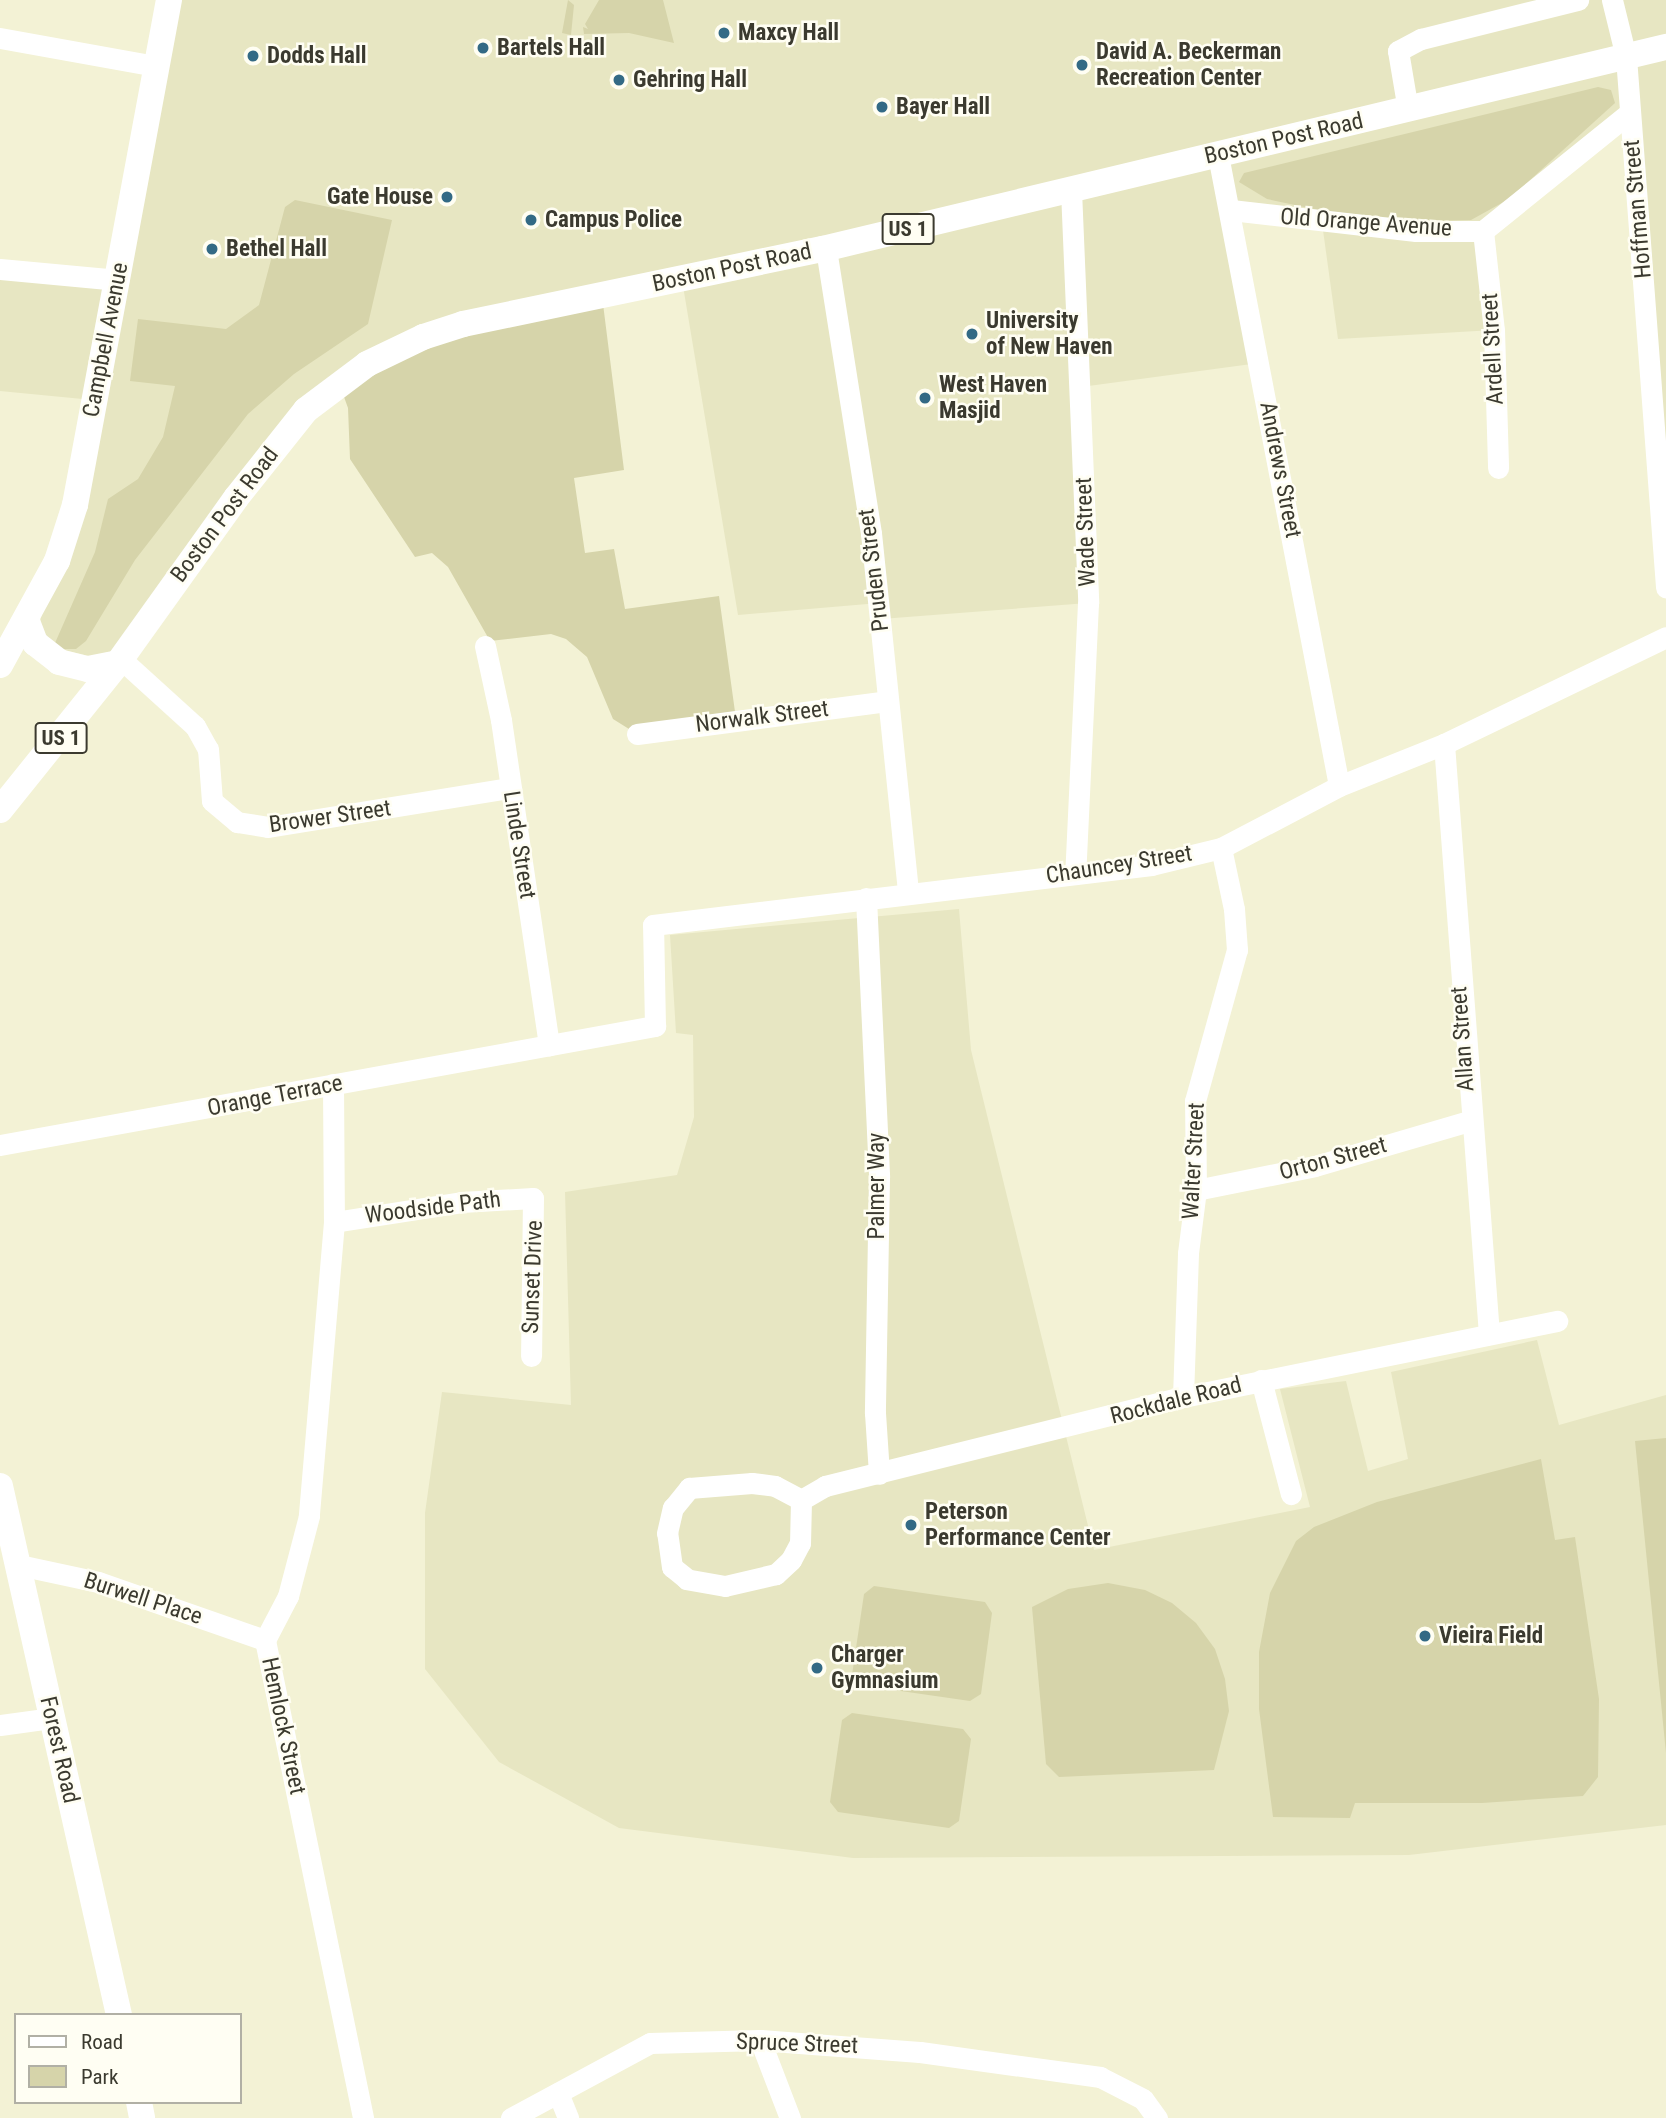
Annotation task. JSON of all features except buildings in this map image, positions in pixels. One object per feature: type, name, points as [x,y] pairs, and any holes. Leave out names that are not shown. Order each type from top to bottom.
[{"type":"main road","name":"Campbell Avenue","points":[[0,665],[57,561],[70,523],[169,0]]},
{"type":"main road","name":"Boston Post Road","points":[[0,810],[119,661],[291,428],[314,403],[368,364],[423,337],[463,324],[826,248],[1666,47]]},
{"type":"main road","points":[[26,619],[35,643],[59,662],[89,669],[119,661]]},
{"type":"main road","name":"Forest Road","points":[[0,1486],[119,2013]]},
{"type":"street","points":[[1408,110],[1398,51],[1421,39],[1578,0]]},
{"type":"street","name":"Hoffman Street","points":[[1612,0],[1626,57],[1666,587]]},
{"type":"street","points":[[0,38],[156,66]]},
{"type":"street","name":"Old Orange Avenue","points":[[1231,211],[1402,230],[1483,230],[1629,113]]},
{"type":"street","name":"Andrews Street","points":[[1218,155],[1231,211],[1339,786]]},
{"type":"street","name":"Wade Street","points":[[1071,190],[1088,603],[1075,873]]},
{"type":"street","name":"Ardell Street","points":[[1483,230],[1494,330],[1498,468]]},
{"type":"street","name":"Pruden Street","points":[[826,248],[872,533],[908,892]]},
{"type":"street","points":[[0,269],[118,280]]},
{"type":"street","name":"Chauncey Street","points":[[549,1045],[655,1026],[653,925],[908,892],[1151,865],[1221,848],[1339,786],[1444,744],[1666,637]]},
{"type":"street","name":"Linde Street","points":[[485,646],[510,788],[549,1045]]},
{"type":"street","name":"Brower Street","points":[[119,661],[195,726],[208,749],[212,800],[237,822],[268,827],[510,788]]},
{"type":"street","name":"Norwalk Street","points":[[637,734],[887,701]]},
{"type":"street","name":"Allan Street","points":[[1444,744],[1469,1121],[1489,1334]]},
{"type":"street","name":"Walter Street","points":[[1183,1397],[1188,1253],[1196,1190],[1195,1101],[1237,950],[1234,909],[1221,848]]},
{"type":"street","name":"Palmer Way","points":[[866,898],[878,1164],[875,1413],[879,1474]]},
{"type":"street","name":"Orange Terrace","points":[[0,1145],[133,1125],[333,1084],[549,1045]]},
{"type":"street","name":"Hemlock Street","points":[[333,1084],[334,1222],[309,1516],[288,1596],[265,1640],[363,2118]]},
{"type":"street","name":"Orton Street","points":[[1196,1190],[1315,1166],[1469,1121]]},
{"type":"street","name":"Woodside Path","points":[[334,1222],[461,1202],[533,1198]]},
{"type":"street","name":"Sunset Drive","points":[[531,1356],[536,1230],[533,1198]]},
{"type":"street","name":"Rockdale Road","points":[[801,1500],[825,1486],[1183,1397],[1557,1321]]},
{"type":"street","points":[[1261,1381],[1291,1493]]},
{"type":"street","points":[[752,1483],[775,1486],[801,1500],[800,1543],[791,1560],[776,1574],[725,1586],[687,1579],[672,1567],[667,1533],[673,1508],[689,1488],[752,1483]]},
{"type":"street","name":"Burwell Place","points":[[19,1565],[98,1582],[265,1640]]},
{"type":"street","points":[[0,1725],[51,1718]]},
{"type":"street","points":[[760,2040],[790,2118]]},
{"type":"street","name":"Spruce Street","points":[[511,2118],[650,2043],[760,2040],[920,2052],[1100,2077],[1143,2099],[1157,2118]]},
{"type":"street","points":[[558,2093],[568,2118]]},
{"type":"shaded area","name":"University of New Haven","points":[[169,0],[1666,0],[1666,460],[1629,114],[1483,230],[1494,330],[1338,339],[1322,223],[1231,211],[1259,363],[1081,387],[1088,603],[881,619],[879,603],[738,615],[682,280],[339,383],[118,663],[35,643],[93,400],[0,391],[0,269],[118,280]]},
{"type":"shaded area","points":[[959,909],[971,1050],[1094,1550],[1310,1507],[1280,1389],[1346,1381],[1368,1471],[1408,1459],[1391,1372],[1537,1340],[1559,1425],[1666,1395],[1666,1825],[1409,1855],[853,1858],[619,1828],[499,1762],[425,1669],[425,1513],[442,1392],[571,1405],[565,1192],[677,1175],[694,1117],[693,1035],[676,1033],[670,935]]},
{"type":"green space","points":[[568,0],[574,5],[571,35],[562,33]]},
{"type":"green space","points":[[599,0],[663,0],[674,43],[629,33],[584,34],[583,27],[588,29],[585,24]]},
{"type":"green space","points":[[1598,87],[1611,90],[1615,103],[1509,199],[1471,220],[1423,221],[1323,211],[1267,199],[1239,182],[1244,173]]},
{"type":"green space","points":[[295,200],[392,220],[368,324],[294,374],[248,414],[135,560],[86,641],[76,649],[61,649],[55,643],[95,552],[108,499],[138,479],[163,437],[175,386],[130,381],[138,319],[226,329],[259,305],[285,207]]},
{"type":"green space","points":[[602,296],[624,470],[574,478],[585,553],[614,549],[625,609],[719,596],[736,719],[637,734],[613,719],[587,657],[566,639],[551,634],[490,641],[448,567],[432,553],[415,557],[350,459],[348,408],[339,383],[367,364]]},
{"type":"green space","points":[[1666,1438],[1666,1753],[1635,1441]]},
{"type":"green space","name":"Vieira Field","points":[[1541,1459],[1555,1540],[1575,1537],[1599,1699],[1598,1777],[1583,1796],[1482,1803],[1355,1803],[1350,1818],[1273,1817],[1259,1709],[1259,1652],[1270,1593],[1296,1541],[1314,1527],[1377,1502]]},
{"type":"green space","points":[[1108,1583],[1145,1590],[1172,1603],[1196,1623],[1215,1649],[1225,1679],[1229,1711],[1214,1770],[1059,1777],[1046,1764],[1032,1607],[1068,1589]]},
{"type":"green space","points":[[874,1586],[985,1602],[992,1613],[981,1694],[970,1701],[859,1685],[852,1675],[864,1594]]},
{"type":"green space","points":[[852,1713],[963,1729],[971,1739],[959,1821],[949,1828],[838,1812],[830,1802],[842,1720]]},
{"type":"place","name":"Maxcy Hall","points":[[724,33]]},
{"type":"place","name":"Bartels Hall","points":[[483,48]]},
{"type":"place","name":"Dodds Hall","points":[[253,56]]},
{"type":"place","name":"David A. Beckerman Recreation Center","points":[[1082,65]]},
{"type":"place","name":"Gehring Hall","points":[[619,80]]},
{"type":"place","name":"Bayer Hall","points":[[882,107]]},
{"type":"place","name":"Gate House","points":[[447,197]]},
{"type":"place","name":"Campus Police","points":[[531,220]]},
{"type":"place","name":"Bethel Hall","points":[[212,249]]},
{"type":"place","name":"University of New Haven","points":[[972,334]]},
{"type":"place","name":"West Haven Masjid","points":[[925,398]]},
{"type":"place","name":"Peterson Performance Center","points":[[911,1525]]},
{"type":"place","name":"Vieira Field","points":[[1425,1636]]},
{"type":"place","name":"Charger Gymnasium","points":[[817,1668]]}]
